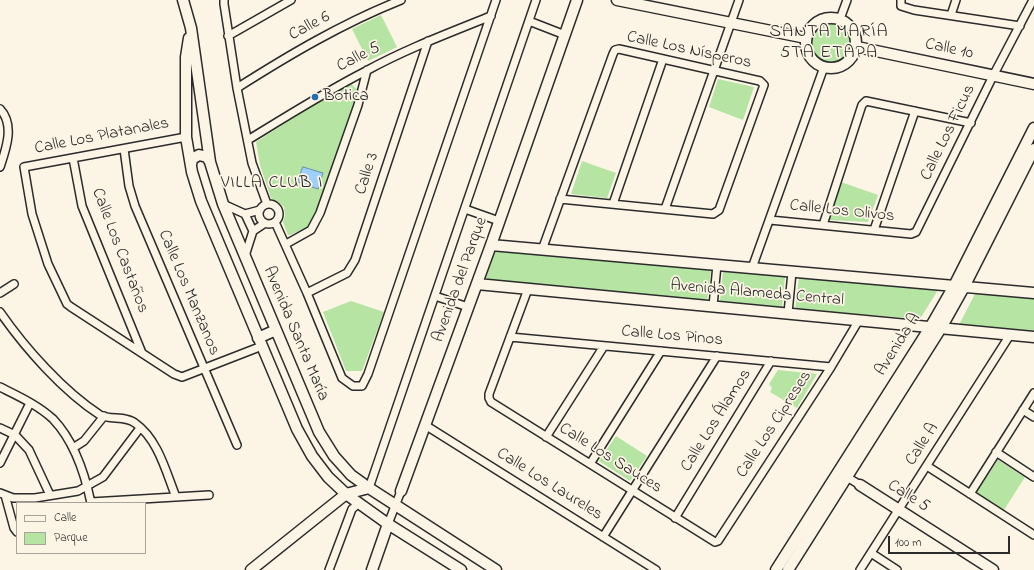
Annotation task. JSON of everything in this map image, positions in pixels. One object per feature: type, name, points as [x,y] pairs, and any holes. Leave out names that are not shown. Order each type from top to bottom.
[{"type":"street","name":"Avenida Santa María","points":[[183,0],[191,28],[210,162],[223,204],[319,432],[334,456],[351,475],[496,570]]},
{"type":"street","points":[[224,0],[228,36],[252,163],[267,204]]},
{"type":"street","points":[[228,36],[291,0]]},
{"type":"street","name":"Calle 6","points":[[237,88],[288,56],[341,27],[401,0]]},
{"type":"street","points":[[275,222],[286,244],[342,378],[353,386],[362,386],[368,374],[496,0]]},
{"type":"street","name":"Avenida del Parque","points":[[369,488],[536,0]]},
{"type":"street","name":"Avenida del Parque","points":[[372,570],[491,245],[577,0]]},
{"type":"street","points":[[617,0],[806,38]]},
{"type":"street","points":[[560,199],[665,209],[739,0]]},
{"type":"street","points":[[840,19],[847,0]]},
{"type":"street","points":[[950,15],[956,0]]},
{"type":"street","name":"Calle Los Ficus","points":[[912,234],[916,232],[993,76],[1033,0]]},
{"type":"street","points":[[901,1],[901,6],[905,8],[1020,26]]},
{"type":"street","name":"Calle 5","points":[[248,140],[306,104],[367,70],[428,41],[491,16]]},
{"type":"street","points":[[832,18],[840,19],[848,23],[853,30],[857,47],[854,55],[848,62],[837,68],[824,67],[811,59],[806,45],[806,38],[809,30],[819,21],[832,18]]},
{"type":"street","points":[[529,21],[565,35]]},
{"type":"street","name":"Avenida Santa María","points":[[191,28],[186,57],[186,137],[200,201],[297,429],[312,456],[328,477],[346,494],[388,524],[461,570]]},
{"type":"street","name":"Calle 3","points":[[307,293],[347,273],[355,260],[428,41]]},
{"type":"street","name":"Calle 10","points":[[857,47],[1034,84]]},
{"type":"street","name":"Calle Los Nísperos","points":[[542,250],[614,50],[619,49],[663,59],[760,82],[764,85],[719,210],[713,214],[665,209]]},
{"type":"street","points":[[613,204],[663,59]]},
{"type":"street","points":[[752,268],[824,67]]},
{"type":"street","points":[[286,244],[311,230],[320,213],[358,105],[367,70]]},
{"type":"street","points":[[823,225],[864,103],[866,101],[971,123]]},
{"type":"street","points":[[0,109],[5,115],[8,125],[8,136],[0,168]]},
{"type":"street","points":[[874,230],[915,111]]},
{"type":"street","name":"Avenida A","points":[[788,570],[847,477],[936,327],[954,286],[1034,128]]},
{"type":"street","name":"Calle Los Platanales","points":[[142,353],[67,304],[48,264],[32,214],[24,167],[186,137]]},
{"type":"street","name":"Calle Los Manzanos","points":[[124,149],[129,186],[135,206],[236,445]]},
{"type":"street","name":"Avenida A","points":[[776,570],[964,287],[1034,149]]},
{"type":"street","points":[[191,165],[192,159],[200,155],[205,156],[210,162]]},
{"type":"street","name":"Calle Los Castaños","points":[[73,158],[82,206],[142,353]]},
{"type":"street","points":[[223,204],[245,214],[260,210],[267,204],[278,208],[280,215],[275,222],[268,224],[265,223],[253,231],[245,256]]},
{"type":"street","points":[[465,209],[499,221]]},
{"type":"street","points":[[260,210],[261,219],[265,223]]},
{"type":"street","points":[[245,214],[253,231]]},
{"type":"street","name":"Calle Los Olivos","points":[[770,220],[912,234]]},
{"type":"street","name":"Avenida Alameda Central","points":[[491,245],[1033,292]]},
{"type":"street","points":[[713,306],[717,265]]},
{"type":"street","points":[[788,313],[792,272]]},
{"type":"street","points":[[0,293],[14,284]]},
{"type":"street","name":"Avenida Alameda Central","points":[[476,284],[1034,337]]},
{"type":"street","points":[[510,337],[528,289]]},
{"type":"street","points":[[435,296],[468,307]]},
{"type":"street","points":[[0,312],[14,332],[61,384],[101,416],[134,422],[152,440],[176,497]]},
{"type":"street","name":"Calle Los Cipreses","points":[[714,542],[718,541],[859,320]]},
{"type":"street","points":[[142,353],[174,374],[182,377],[260,342],[276,330]]},
{"type":"street","name":"Calle A","points":[[860,570],[1010,335]]},
{"type":"street","name":"Calle Los Pinos","points":[[510,337],[831,366]]},
{"type":"street","name":"Calle Los Sauces","points":[[510,337],[489,394],[491,402],[714,542]]},
{"type":"street","points":[[546,437],[604,346]]},
{"type":"street","points":[[590,464],[661,351]]},
{"type":"street","points":[[603,537],[717,356]]},
{"type":"street","name":"Calle Los Álamos","points":[[675,518],[771,361]]},
{"type":"street","points":[[0,387],[30,403],[53,419],[71,443],[91,502],[209,495]]},
{"type":"street","points":[[970,494],[1034,393]]},
{"type":"street","points":[[0,464],[30,403]]},
{"type":"street","points":[[1023,410],[1034,417]]},
{"type":"street","points":[[73,448],[84,441],[104,416]]},
{"type":"street","name":"Calle Los Laureles","points":[[425,425],[656,570]]},
{"type":"street","points":[[0,428],[15,435],[29,450],[50,495]]},
{"type":"street","points":[[3,494],[13,498],[35,498],[78,491],[87,487],[104,477],[140,428]]},
{"type":"street","points":[[996,452],[1034,477]]},
{"type":"street","points":[[927,466],[1034,536]]},
{"type":"street","name":"Calle 5","points":[[847,477],[993,570]]},
{"type":"street","points":[[251,570],[346,494],[369,488]]},
{"type":"street","points":[[3,494],[16,531]]},
{"type":"street","points":[[329,570],[352,509],[359,503]]},
{"type":"street","points":[[871,553],[897,570]]},
{"type":"green space","points":[[381,15],[397,47],[368,61],[352,29]]},
{"type":"green space","points":[[831,22],[846,28],[852,43],[846,58],[831,64],[816,58],[810,43],[816,28]]},
{"type":"green space","points":[[718,79],[754,87],[743,120],[709,107]]},
{"type":"green space","points":[[348,84],[351,84],[357,89],[357,93],[312,223],[310,226],[288,235],[283,222],[285,215],[284,207],[271,198],[260,165],[256,142]]},
{"type":"green space","points":[[582,161],[616,173],[607,198],[571,194]]},
{"type":"green space","points":[[841,182],[878,195],[868,222],[829,220]]},
{"type":"green space","points":[[495,250],[711,270],[707,301],[485,280]]},
{"type":"green space","points":[[723,271],[785,277],[782,307],[720,301]]},
{"type":"green space","points":[[799,278],[938,290],[920,319],[795,309]]},
{"type":"green space","points":[[976,292],[1034,298],[1034,331],[959,325]]},
{"type":"green space","points":[[351,301],[384,312],[362,371],[346,371],[323,312]]},
{"type":"green space","points":[[778,370],[817,374],[797,408],[770,392],[772,388],[769,384]]},
{"type":"green space","points":[[616,436],[647,456],[630,481],[599,461]]},
{"type":"green space","points":[[998,460],[1025,477],[1004,510],[976,493]]},
{"type":"water","points":[[303,167],[323,173],[318,189],[298,182]]},
{"type":"place","name":"Botica","points":[[315,97]]},
{"type":"district","name":"SANTA MARÍA 5TA ETAPA","points":[[829,43]]},
{"type":"district","name":"VILLA CLUB I","points":[[272,184]]}]
